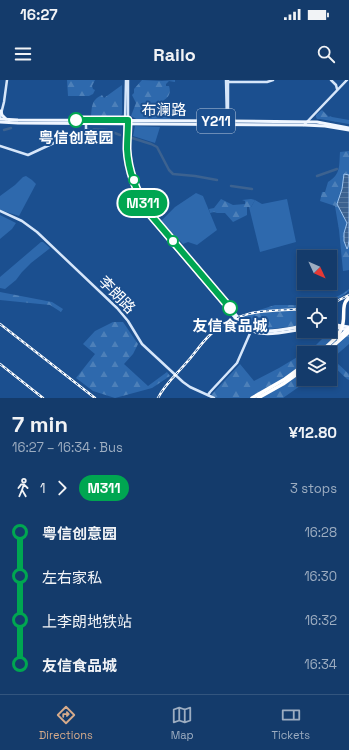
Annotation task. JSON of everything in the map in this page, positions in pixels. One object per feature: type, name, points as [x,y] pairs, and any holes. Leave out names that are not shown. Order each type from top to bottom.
[{"type":"highway","points":[[348,313],[345,310],[345,306],[349,299]]},
{"type":"highway","points":[[327,346],[340,332],[344,321],[344,304],[349,299]]},
{"type":"highway","points":[[329,346],[348,330]]},
{"type":"highway","points":[[332,346],[348,330]]},
{"type":"highway","points":[[252,398],[285,379],[297,370]]},
{"type":"highway","points":[[258,398],[297,374]]},
{"type":"main road","points":[[0,126],[7,121],[1,111]]},
{"type":"main road","name":"布澜路","points":[[0,118],[7,121]]},
{"type":"main road","name":"布澜路","points":[[0,122],[114,121],[139,124],[228,122]]},
{"type":"main road","name":"布澜路","points":[[85,122],[108,124],[144,121],[305,123],[349,129]]},
{"type":"main road","points":[[127,122],[126,137],[129,164],[137,189],[145,206],[155,220],[246,328],[266,334],[297,328]]},
{"type":"main road","points":[[108,124],[121,125],[124,129],[126,137]]},
{"type":"main road","points":[[126,137],[129,135],[130,126],[139,124]]},
{"type":"main road","points":[[240,322],[250,328],[261,331],[297,328]]},
{"type":"main road","points":[[337,327],[348,330]]},
{"type":"street","points":[[0,118],[6,80]]},
{"type":"street","points":[[127,80],[127,122]]},
{"type":"street","points":[[228,122],[227,81],[267,82],[273,80]]},
{"type":"street","points":[[332,80],[341,85]]},
{"type":"street","points":[[332,80],[337,89]]},
{"type":"street","points":[[305,123],[346,80]]},
{"type":"street","points":[[305,123],[346,80]]},
{"type":"street","points":[[127,109],[132,119],[144,121]]},
{"type":"street","points":[[114,121],[122,118],[127,109]]},
{"type":"street","points":[[0,146],[28,154],[68,136],[86,130],[85,122]]},
{"type":"street","name":"李朗路","points":[[0,212],[22,221],[34,229],[117,308],[138,339],[182,383],[210,397]]},
{"type":"street","points":[[210,397],[210,392],[237,364],[252,331]]},
{"type":"green space","points":[[67,80],[95,80],[92,86],[95,90],[93,94],[89,96],[68,96]]},
{"type":"green space","points":[[142,80],[175,80],[175,82],[169,81],[166,84],[166,86],[169,86],[170,90],[168,97],[153,106],[154,114],[162,114],[164,117],[170,117],[171,120],[138,120],[131,116],[136,103],[132,95],[134,93],[134,89]]},
{"type":"green space","points":[[122,85],[122,114],[118,118],[91,117],[93,104],[96,99],[102,95],[104,98]]},
{"type":"green space","points":[[322,110],[329,117],[349,120],[349,124],[317,119],[316,115]]},
{"type":"green space","points":[[135,126],[160,127],[155,143],[133,136]]},
{"type":"green space","points":[[349,151],[349,270],[343,271],[335,206],[320,201],[322,192],[325,192],[328,182],[337,173],[340,152]]},
{"type":"green space","points":[[26,176],[36,184],[19,216],[0,210],[0,196]]},
{"type":"green space","points":[[196,193],[203,196],[217,230],[197,245],[188,242],[183,244],[161,221],[175,207]]},
{"type":"green space","points":[[221,199],[233,205],[245,204],[245,201],[242,200],[255,200],[251,207],[247,207],[247,215],[233,222],[225,213],[210,213],[209,209],[214,208]]},
{"type":"green space","points":[[287,199],[296,242],[260,252],[249,207],[251,207],[255,200],[262,204]]},
{"type":"green space","points":[[0,215],[16,223],[12,229],[0,239]]},
{"type":"green space","points":[[41,242],[50,248],[31,263],[16,280],[5,289],[0,288],[0,277]]},
{"type":"green space","points":[[349,289],[349,291],[341,297],[334,298]]},
{"type":"green space","points":[[0,292],[52,302],[63,309],[61,312],[50,305],[0,300]]},
{"type":"green space","points":[[275,305],[297,305],[297,326],[262,330],[254,328],[246,323],[241,316]]},
{"type":"green space","points":[[113,322],[123,322],[138,344],[133,354],[124,364],[148,386],[167,372],[170,376],[152,388],[115,398],[93,391],[76,378],[95,354],[83,344],[95,331]]},
{"type":"green space","points":[[337,329],[349,334],[349,344],[337,354],[337,346],[315,346],[323,338],[337,338]]},
{"type":"green space","points":[[297,357],[297,386],[300,386],[283,398],[210,398],[240,364],[254,381]]},
{"type":"green space","points":[[337,363],[349,374],[349,380],[337,370]]},
{"type":"shaded area","points":[[344,174],[349,175],[349,240],[347,249],[344,241],[344,233],[347,223],[337,204],[342,189]]},
{"type":"waterway","points":[[4,130],[11,128]]},
{"type":"waterway","points":[[88,129],[107,130],[120,135]]},
{"type":"waterway","points":[[132,138],[157,147],[169,170],[173,174],[217,180]]},
{"type":"waterway","points":[[317,176],[337,169]]},
{"type":"waterway","points":[[231,186],[252,189]]},
{"type":"railway","points":[[337,301],[349,295]]},
{"type":"railway","points":[[158,398],[205,340],[222,326],[233,319],[255,312],[297,309]]},
{"type":"railway","points":[[0,324],[95,398]]},
{"type":"railway","points":[[0,364],[43,398]]},
{"type":"bus line","name":"M311","points":[[76,120],[128,120],[128,159],[131,172],[142,200],[150,214],[230,308]]},
{"type":"place","name":"粤信创意园","points":[[76,120]]},
{"type":"place","name":"友信食品城","points":[[230,308]]}]
